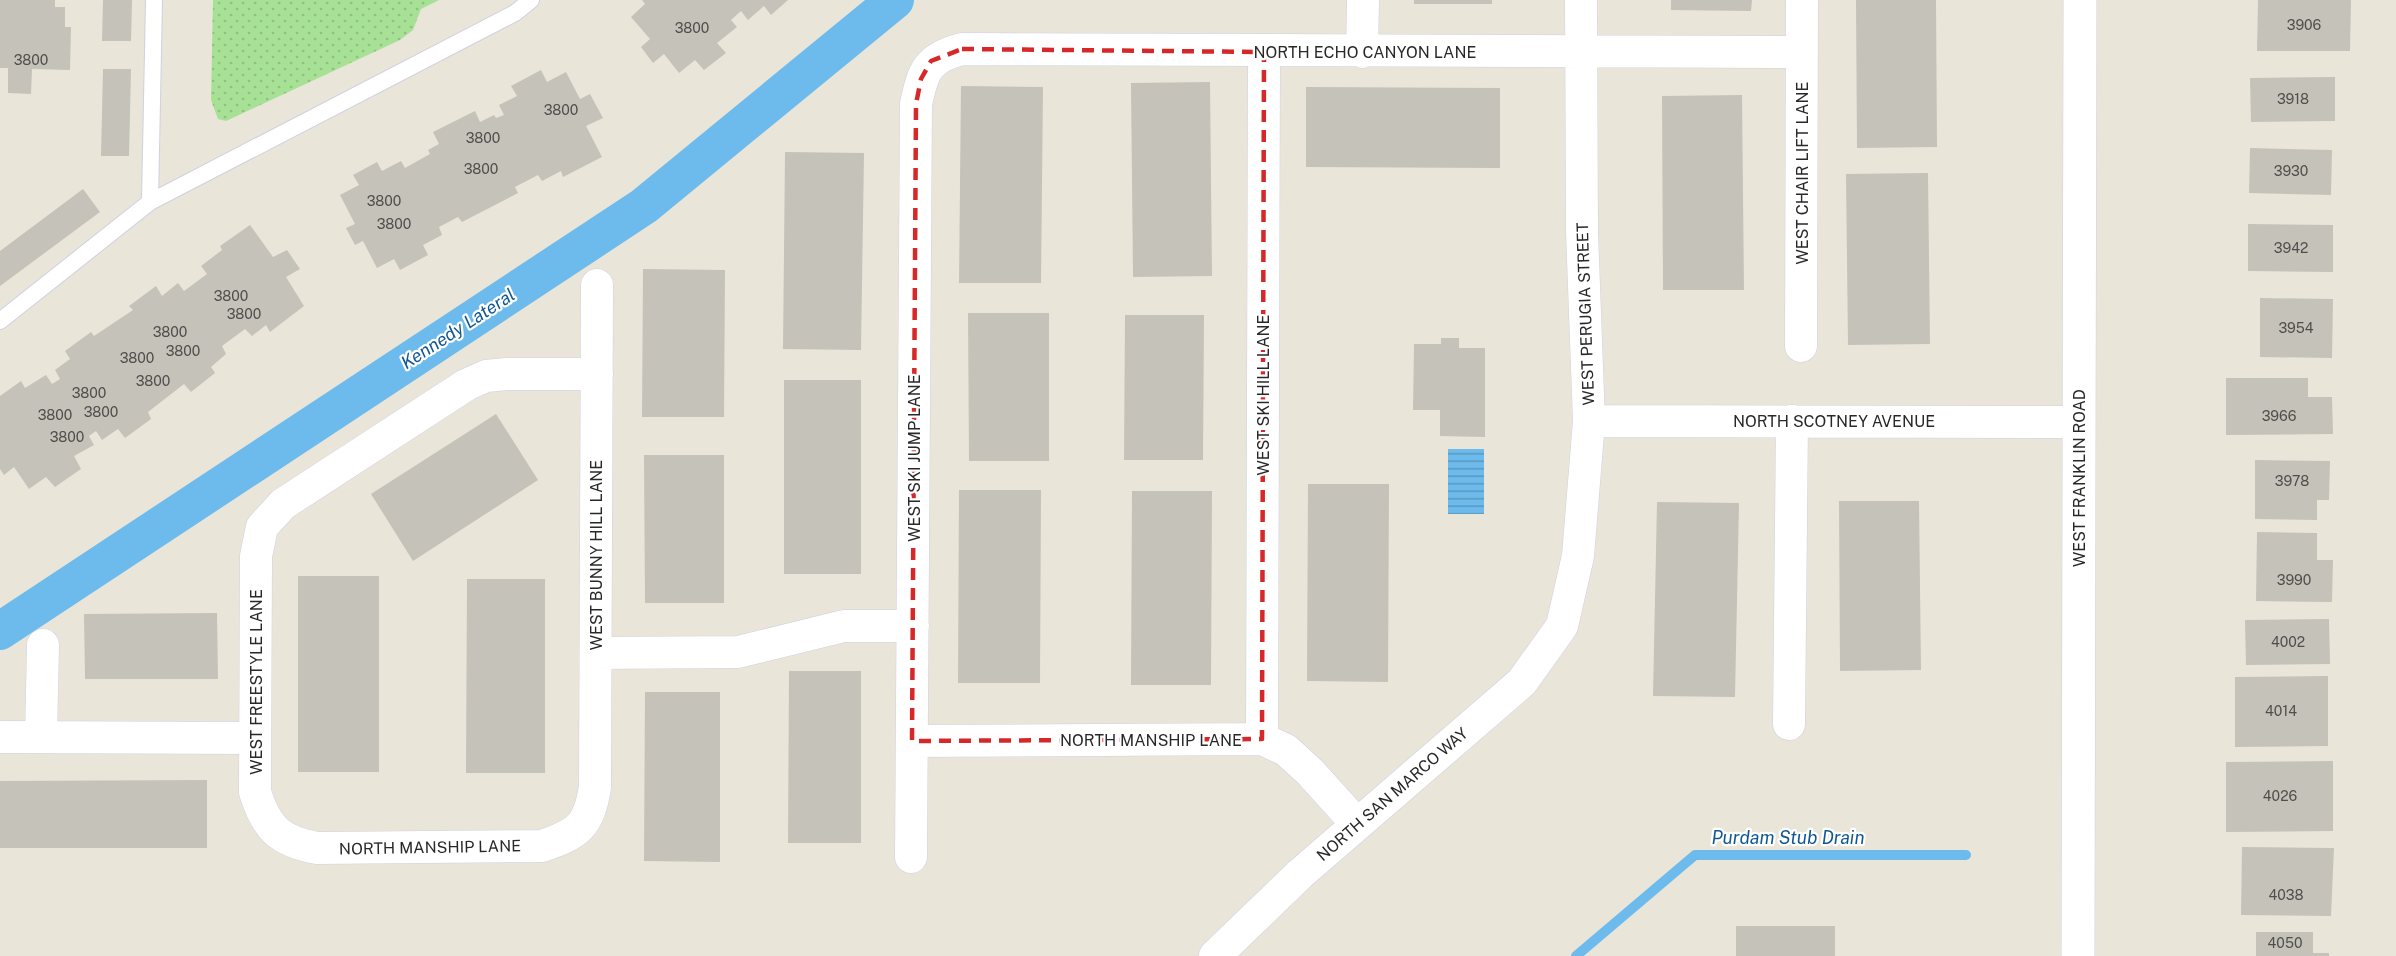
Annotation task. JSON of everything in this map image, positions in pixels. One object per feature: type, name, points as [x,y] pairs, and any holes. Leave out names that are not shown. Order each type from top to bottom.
[{"type":"main road","name":"WEST FRANKLIN ROAD","points":[[2078,956],[2080,0]]},
{"type":"street","points":[[1362,52],[1363,0]]},
{"type":"street","name":"WEST PERUGIA STREET","points":[[1562,626],[1578,556],[1589,421],[1582,232],[1581,0]]},
{"type":"street","name":"WEST CHAIR LIFT LANE","points":[[1801,346],[1802,0]]},
{"type":"street","name":"NORTH ECHO CANYON LANE","points":[[931,61],[946,53],[962,50],[1802,52]]},
{"type":"street","name":"WEST SKI HILL LANE","points":[[1262,739],[1264,52]]},
{"type":"street","name":"WEST SKI JUMP LANE","points":[[911,858],[916,104],[921,79],[931,61]]},
{"type":"street","name":"WEST BUNNY HILL LANE","points":[[583,824],[592,805],[595,787],[597,285]]},
{"type":"street","name":"WEST FREESTYLE LANE","points":[[275,832],[262,813],[255,792],[256,556],[262,527],[283,504],[466,385],[486,376],[507,374],[597,374]]},
{"type":"street","name":"NORTH SCOTNEY AVENUE","points":[[1589,421],[2079,422]]},
{"type":"street","points":[[1789,724],[1792,421]]},
{"type":"street","points":[[596,653],[738,652],[844,626],[913,626]]},
{"type":"street","name":"NORTH SAN MARCO WAY","points":[[1215,956],[1300,874],[1522,682],[1562,626]]},
{"type":"street","points":[[41,737],[43,645]]},
{"type":"street","points":[[0,737],[255,738]]},
{"type":"street","name":"NORTH MANSHIP LANE","points":[[912,741],[1262,739],[1286,750],[1310,772],[1357,824]]},
{"type":"street","name":"NORTH MANSHIP LANE","points":[[275,832],[295,844],[317,848],[542,846],[569,837],[583,824]]},
{"type":"lane","points":[[150,202],[154,0]]},
{"type":"lane","points":[[0,321],[150,202],[515,12],[531,0]]},
{"type":"highlighted area","points":[[962,49],[1264,52],[1262,739],[912,741],[916,104],[921,79],[931,61]]},
{"type":"green space","points":[[213,0],[439,0],[421,9],[413,30],[400,40],[226,121],[218,119],[211,100]]},
{"type":"water","points":[[1448,449],[1484,449],[1484,514],[1448,514]]},
{"type":"building","points":[[0,0],[55,0],[55,7],[65,7],[65,27],[71,27],[70,70],[32,69],[31,94],[8,93],[8,68],[0,68]]},
{"type":"building","points":[[103,0],[132,0],[131,41],[102,41]]},
{"type":"building","points":[[642,0],[788,0],[771,15],[764,6],[748,20],[741,11],[731,20],[737,27],[717,43],[726,53],[704,70],[695,60],[679,73],[664,54],[653,63],[641,47],[650,39],[631,17],[645,4]]},
{"type":"building","points":[[1414,0],[1492,0],[1492,4],[1414,4]]},
{"type":"building","points":[[1671,0],[1752,0],[1751,11],[1671,10]]},
{"type":"building","points":[[1856,0],[1936,0],[1937,147],[1857,148]]},
{"type":"building","points":[[2258,0],[2351,0],[2350,51],[2257,51]]},
{"type":"building","points":[[103,69],[131,69],[129,156],[101,156]]},
{"type":"building","points":[[541,70],[547,82],[566,72],[580,99],[590,94],[603,118],[586,126],[602,157],[563,177],[561,171],[542,181],[538,175],[515,187],[518,193],[462,222],[458,217],[439,227],[442,235],[423,245],[428,255],[400,270],[394,259],[377,268],[363,241],[355,245],[346,228],[355,224],[340,195],[359,185],[353,175],[377,162],[382,171],[401,161],[405,168],[430,154],[428,150],[439,144],[433,132],[475,111],[480,122],[494,115],[496,118],[504,115],[499,105],[517,96],[511,86]]},
{"type":"building","points":[[2335,77],[2335,121],[2251,122],[2250,78]]},
{"type":"building","points":[[1210,82],[1212,276],[1133,277],[1131,83]]},
{"type":"building","points":[[961,86],[1043,87],[1041,283],[959,283]]},
{"type":"building","points":[[1306,87],[1500,88],[1500,168],[1306,167]]},
{"type":"building","points":[[1742,95],[1744,290],[1663,290],[1662,96]]},
{"type":"building","points":[[2250,148],[2332,150],[2331,195],[2249,193]]},
{"type":"building","points":[[785,152],[864,153],[861,350],[783,349]]},
{"type":"building","points":[[1928,173],[1930,344],[1848,345],[1846,174]]},
{"type":"building","points":[[83,189],[100,212],[0,286],[0,251]]},
{"type":"building","points":[[2248,224],[2333,225],[2333,272],[2248,271]]},
{"type":"building","points":[[250,225],[273,257],[287,250],[300,269],[286,277],[304,306],[270,332],[266,325],[252,336],[245,329],[222,346],[226,354],[211,367],[215,373],[191,392],[184,384],[148,412],[151,419],[125,438],[118,429],[102,440],[96,431],[89,436],[94,445],[74,456],[81,469],[55,487],[46,477],[29,489],[14,467],[4,475],[0,469],[0,396],[21,381],[25,388],[46,375],[52,384],[60,379],[55,370],[70,359],[65,351],[91,332],[94,336],[133,310],[129,306],[156,286],[162,296],[178,283],[184,291],[207,274],[201,266],[222,250],[220,246]]},
{"type":"building","points":[[643,269],[725,270],[724,417],[642,417]]},
{"type":"building","points":[[2260,298],[2333,299],[2332,358],[2260,357]]},
{"type":"building","points":[[968,313],[1049,313],[1049,461],[969,461]]},
{"type":"building","points":[[1125,315],[1204,315],[1203,460],[1124,460]]},
{"type":"building","points":[[1441,338],[1459,338],[1459,348],[1485,348],[1485,437],[1440,436],[1440,410],[1413,410],[1414,344],[1441,344]]},
{"type":"building","points":[[2226,378],[2308,378],[2308,397],[2332,397],[2333,434],[2226,435]]},
{"type":"building","points":[[784,380],[861,380],[861,574],[784,574]]},
{"type":"building","points":[[496,414],[538,480],[413,561],[371,494]]},
{"type":"building","points":[[644,455],[724,455],[724,603],[645,603]]},
{"type":"building","points":[[2255,460],[2330,461],[2329,500],[2317,500],[2317,520],[2255,519]]},
{"type":"building","points":[[1308,484],[1389,484],[1388,682],[1307,681]]},
{"type":"building","points":[[959,490],[1041,490],[1040,683],[958,683]]},
{"type":"building","points":[[1132,491],[1212,491],[1211,685],[1131,685]]},
{"type":"building","points":[[1839,501],[1919,501],[1921,670],[1840,671]]},
{"type":"building","points":[[1657,502],[1739,503],[1735,697],[1653,696]]},
{"type":"building","points":[[2257,532],[2317,533],[2317,560],[2333,560],[2332,602],[2256,601]]},
{"type":"building","points":[[298,576],[379,576],[379,772],[298,772]]},
{"type":"building","points":[[467,579],[545,579],[545,773],[466,773]]},
{"type":"building","points":[[217,613],[218,679],[85,679],[84,614]]},
{"type":"building","points":[[2329,619],[2330,664],[2246,665],[2245,620]]},
{"type":"building","points":[[789,671],[861,671],[861,843],[788,843]]},
{"type":"building","points":[[2328,676],[2328,746],[2235,747],[2235,677]]},
{"type":"building","points":[[645,692],[720,692],[720,862],[644,861]]},
{"type":"building","points":[[2333,761],[2333,831],[2226,832],[2226,762]]},
{"type":"building","points":[[207,780],[207,848],[0,848],[0,781]]},
{"type":"building","points":[[2242,847],[2334,848],[2331,916],[2241,915]]},
{"type":"building","points":[[1736,926],[1835,926],[1835,956],[1736,956]]},
{"type":"building","points":[[2256,932],[2313,932],[2313,953],[2329,953],[2329,956],[2256,956]]},
{"type":"waterway","name":"Kennedy Lateral","points":[[0,631],[644,206],[895,0]]},
{"type":"waterway","name":"Purdam Stub Drain","points":[[1576,956],[1695,855],[1966,855]]}]
